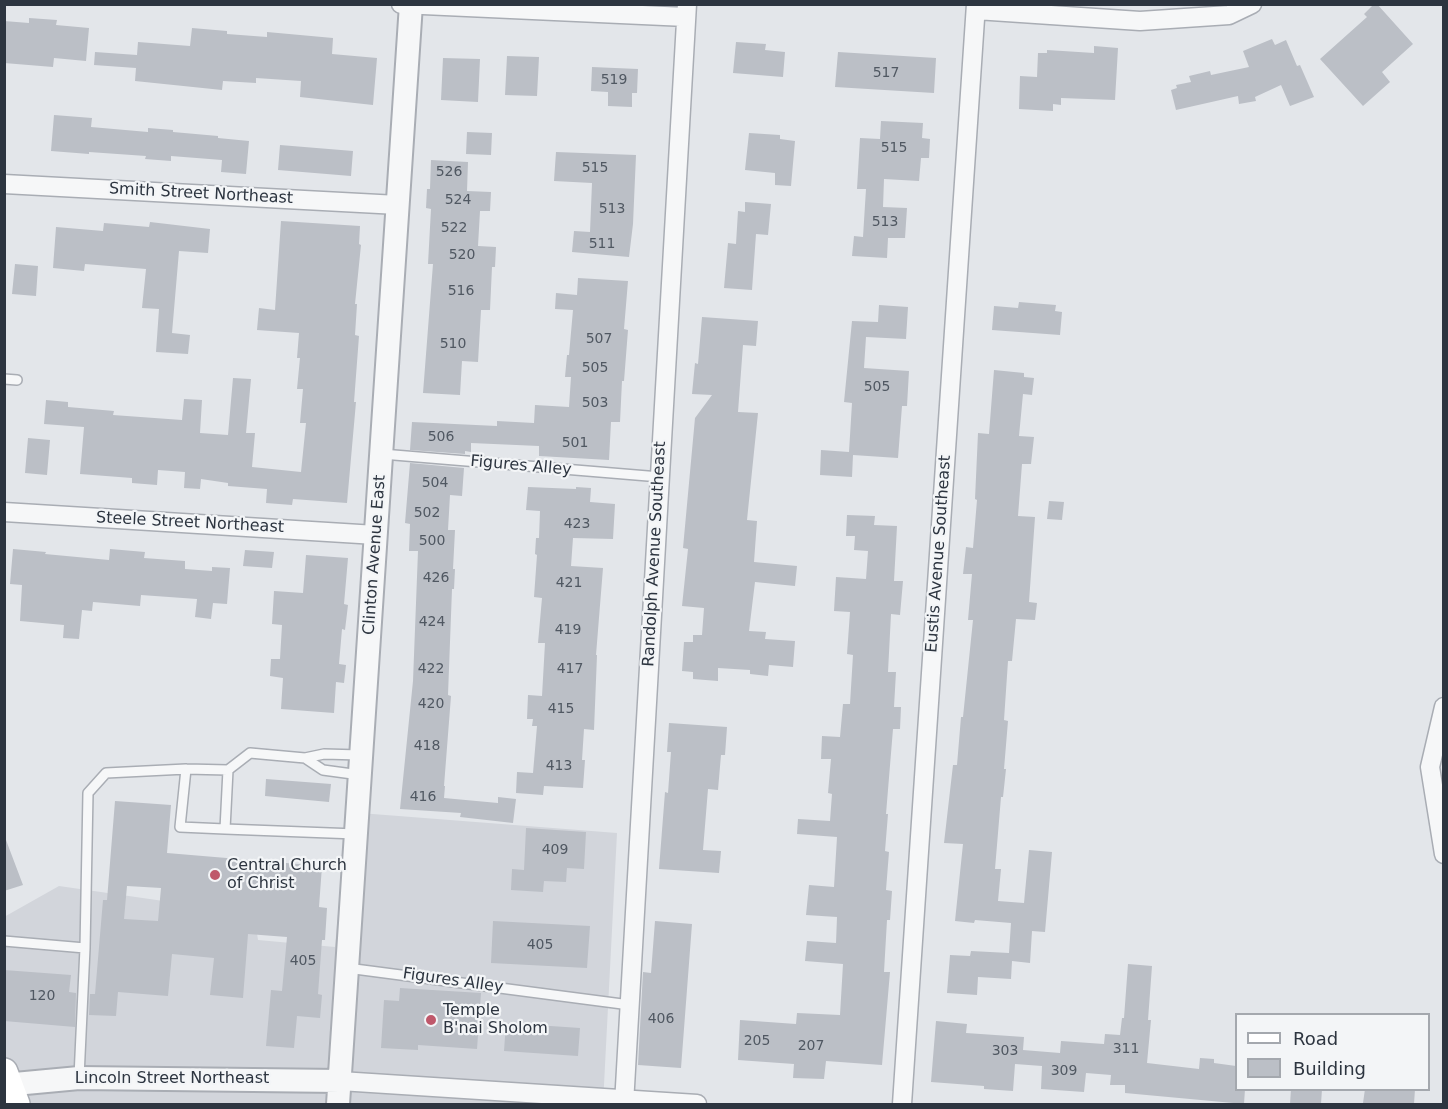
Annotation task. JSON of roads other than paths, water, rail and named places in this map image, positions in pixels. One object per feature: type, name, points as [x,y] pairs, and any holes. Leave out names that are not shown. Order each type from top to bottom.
[{"type":"street","points":[[401,4],[686,10]]},
{"type":"street","points":[[976,7],[1140,21],[1229,15],[1252,4]]},
{"type":"street","name":"Clinton Avenue East","points":[[338,1104],[411,5]]},
{"type":"street","name":"Eustis Avenue Southeast","points":[[902,1104],[976,7]]},
{"type":"street","name":"Randolph Avenue Southeast","points":[[624,1103],[686,10]]},
{"type":"street","name":"Smith Street Northeast","points":[[4,184],[398,205]]},
{"type":"street","name":"Steele Street Northeast","points":[[4,512],[376,535]]},
{"type":"street","points":[[1443,706],[1430,767],[1443,854]]},
{"type":"street","name":"Lincoln Street Northeast","points":[[9,1086],[79,1078],[340,1081]]},
{"type":"street","points":[[340,1081],[624,1103],[697,1104]]},
{"type":"lane","points":[[4,379],[17,380]]},
{"type":"lane","name":"Figures Alley","points":[[382,454],[660,477]]},
{"type":"lane","points":[[79,1078],[85,948],[88,793],[106,773],[186,769],[228,770],[250,753],[305,758],[324,754],[361,765]]},
{"type":"lane","points":[[305,758],[323,771],[361,765]]},
{"type":"lane","points":[[186,769],[180,827],[356,834]]},
{"type":"lane","points":[[225,829],[228,770]]},
{"type":"lane","points":[[4,941],[85,948]]},
{"type":"lane","name":"Figures Alley","points":[[348,968],[630,1005]]},
{"type":"place","name":"Central Church of Christ","points":[[215,875]]},
{"type":"place","name":"Temple B'nai Sholom","points":[[431,1020]]}]
